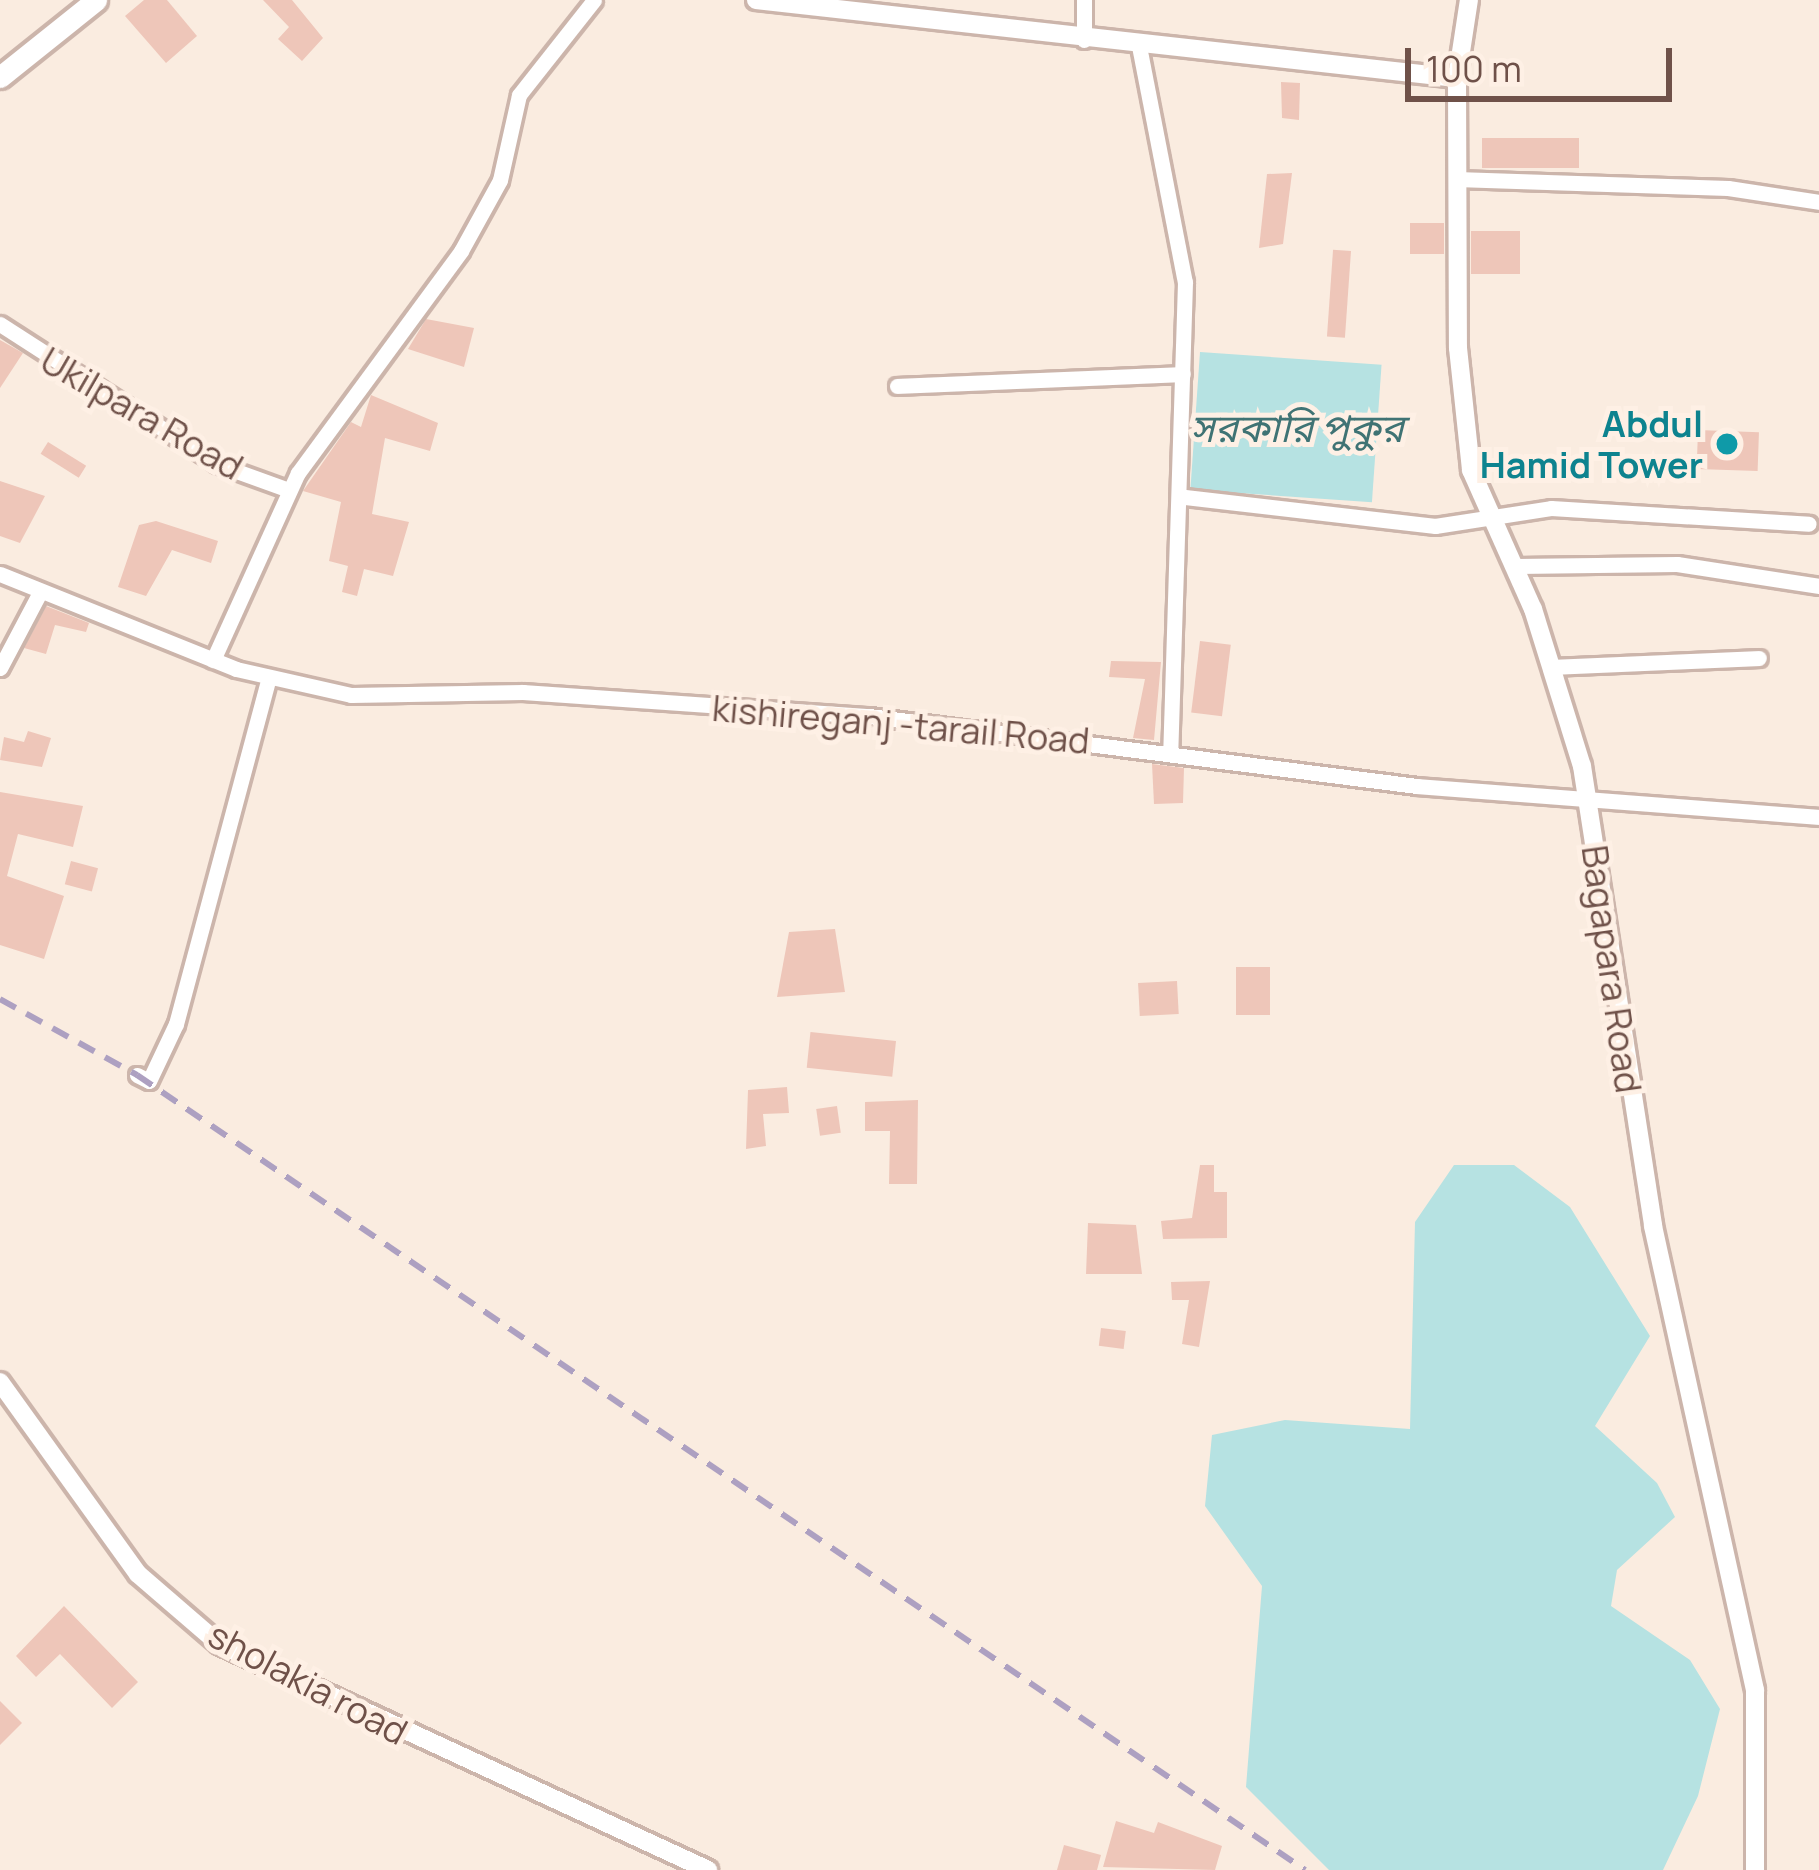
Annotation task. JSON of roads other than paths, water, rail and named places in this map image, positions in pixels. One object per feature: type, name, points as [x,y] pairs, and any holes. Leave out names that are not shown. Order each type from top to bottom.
[{"type":"main road","points":[[2,72],[96,0]]},
{"type":"street","points":[[213,660],[289,490],[461,251],[500,180],[519,95],[594,0]]},
{"type":"street","points":[[756,0],[1084,40],[1456,77]]},
{"type":"street","points":[[1084,0],[1084,40]]},
{"type":"street","name":"Bagapara Road","points":[[1469,0],[1456,77],[1459,385],[1486,513],[1516,566],[1552,668],[1584,791],[1653,1226],[1755,1690],[1756,1870]]},
{"type":"street","points":[[1139,46],[1176,195],[1184,497],[1170,753]]},
{"type":"street","points":[[1456,179],[1728,188],[1819,202]]},
{"type":"street","name":"Ukilpara Road","points":[[0,324],[188,447],[289,490]]},
{"type":"street","points":[[896,386],[1183,374]]},
{"type":"street","points":[[1184,497],[1435,526],[1486,513],[1809,524]]},
{"type":"street","points":[[1516,566],[1677,564],[1819,586]]},
{"type":"street","name":"kishireganj -tarail Road","points":[[0,574],[213,660],[351,695],[523,692],[869,716],[1417,786],[1584,791],[1819,817]]},
{"type":"street","points":[[0,668],[40,592]]},
{"type":"street","points":[[1552,668],[1759,658]]},
{"type":"street","points":[[137,1075],[149,1081],[176,1024],[269,677]]},
{"type":"street","name":"sholakia road","points":[[0,1382],[138,1574],[220,1644],[707,1870]]},
{"type":"water","name":"সরকারি পুকুর","points":[[1200,352],[1382,365],[1372,502],[1190,490]]},
{"type":"water","points":[[1454,1165],[1514,1165],[1570,1207],[1650,1336],[1595,1426],[1657,1483],[1675,1517],[1617,1570],[1611,1606],[1690,1660],[1720,1709],[1698,1796],[1663,1870],[1329,1870],[1246,1787],[1262,1586],[1205,1506],[1212,1435],[1285,1420],[1410,1429],[1415,1222]]},
{"type":"railway","points":[[0,999],[137,1075],[1305,1870]]},
{"type":"place","name":"Abdul Hamid Tower","points":[[1727,444]]}]
